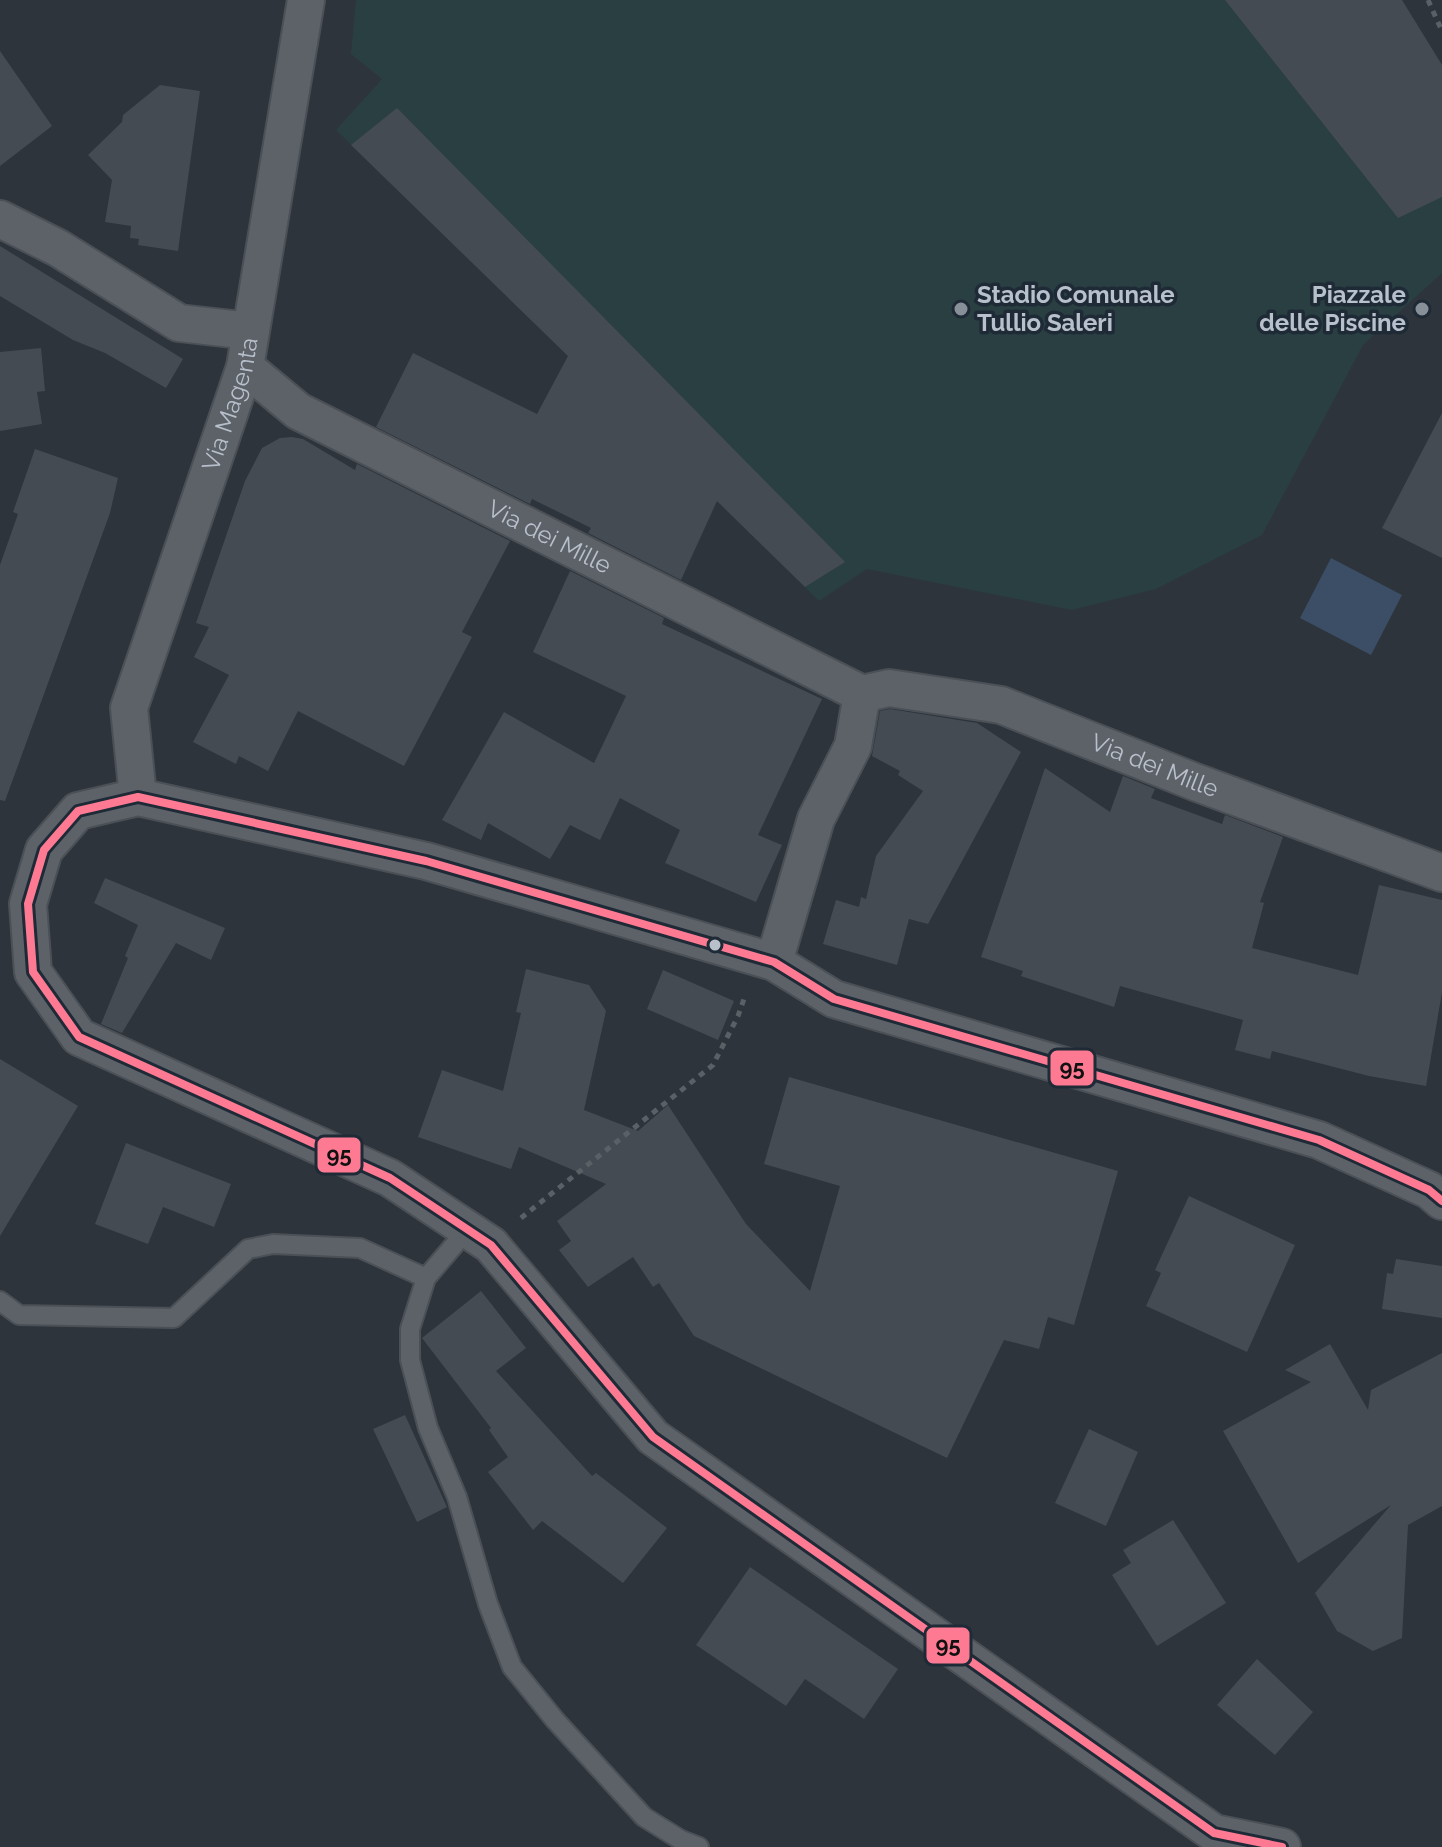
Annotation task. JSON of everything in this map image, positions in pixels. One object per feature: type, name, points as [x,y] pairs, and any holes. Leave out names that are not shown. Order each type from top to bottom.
[{"type":"street","name":"Via Magenta","points":[[138,797],[129,708],[245,367],[306,0]]},
{"type":"street","points":[[0,219],[58,248],[179,323],[250,331]]},
{"type":"street","name":"Via dei Mille","points":[[245,367],[298,411],[862,694],[889,688],[1001,705],[1195,782],[1442,873]]},
{"type":"street","points":[[766,960],[816,819],[853,746],[862,694]]},
{"type":"street","points":[[1282,1847],[1214,1833],[653,1437],[479,1238],[390,1178],[79,1037],[33,972],[28,904],[44,850],[78,811],[138,797],[426,861],[766,960],[834,999],[1319,1140],[1429,1190],[1442,1201]]},
{"type":"lane","points":[[479,1238],[426,1278],[410,1329],[410,1360],[428,1428],[457,1497],[488,1604],[512,1667],[555,1720],[644,1817],[681,1840],[699,1847]]},
{"type":"lane","points":[[0,1301],[19,1315],[174,1318],[248,1249],[273,1244],[360,1248],[426,1278]]},
{"type":"path","points":[[1428,0],[1442,31]]},
{"type":"path","points":[[479,1238],[540,1199],[713,1065],[766,960]]},
{"type":"green space","name":"Stadio Comunale Tullio Saleri","points":[[356,0],[1402,0],[1442,65],[1442,273],[1363,345],[1262,535],[1156,589],[1072,610],[867,569],[819,601],[336,130],[382,79],[351,54]]},
{"type":"water","points":[[1331,558],[1402,595],[1371,655],[1300,618]]},
{"type":"building","points":[[1225,0],[1402,0],[1442,65],[1442,197],[1398,218]]},
{"type":"building","points":[[0,51],[52,126],[0,166]]},
{"type":"building","points":[[160,85],[200,91],[178,251],[138,245],[139,239],[130,238],[131,226],[105,222],[112,180],[88,155],[122,122],[123,115]]},
{"type":"building","points":[[397,108],[845,562],[805,587],[717,501],[681,580],[588,533],[591,528],[532,499],[530,504],[376,427],[413,353],[537,414],[568,356],[351,145]]},
{"type":"building","points":[[0,246],[183,359],[166,388],[105,353],[73,340],[0,296]]},
{"type":"building","points":[[41,348],[45,391],[37,392],[42,424],[0,431],[0,352]]},
{"type":"building","points":[[1442,413],[1442,558],[1382,528]]},
{"type":"building","points":[[280,438],[303,439],[355,470],[357,464],[510,541],[462,632],[472,637],[404,766],[298,711],[268,771],[239,756],[236,764],[193,742],[229,675],[194,657],[209,627],[196,623],[245,481],[262,448]]},
{"type":"building","points":[[35,449],[118,478],[110,513],[5,801],[0,800],[0,565],[18,514],[13,512]]},
{"type":"building","points":[[570,571],[664,618],[662,624],[822,699],[758,835],[782,845],[756,902],[665,863],[680,830],[620,798],[600,840],[570,825],[550,859],[488,823],[481,840],[442,820],[504,712],[594,763],[626,696],[533,652]]},
{"type":"building","points":[[890,709],[977,723],[1021,752],[928,924],[909,919],[897,965],[823,944],[836,900],[859,907],[861,897],[866,899],[876,856],[923,791],[898,775],[900,771],[872,756],[880,711]]},
{"type":"building","points":[[1045,768],[1110,812],[1123,776],[1155,789],[1151,798],[1222,824],[1225,815],[1283,837],[1260,902],[1264,903],[1252,948],[1358,975],[1379,885],[1442,900],[1442,992],[1426,1086],[1369,1076],[1272,1051],[1270,1059],[1235,1050],[1243,1020],[1120,986],[1114,1007],[1021,976],[1023,971],[981,957]]},
{"type":"building","points":[[105,878],[225,928],[211,960],[176,943],[122,1033],[101,1024],[138,925],[94,903]]},
{"type":"building","points":[[526,969],[589,985],[606,1011],[584,1110],[638,1131],[668,1105],[746,1224],[810,1291],[840,1186],[764,1164],[789,1077],[1118,1171],[1074,1325],[1048,1317],[1039,1349],[1004,1340],[947,1458],[694,1336],[659,1283],[653,1287],[633,1257],[588,1287],[559,1250],[571,1241],[557,1221],[606,1184],[519,1147],[511,1169],[418,1137],[442,1070],[503,1091],[521,1013],[516,1012]]},
{"type":"building","points":[[663,970],[734,1001],[718,1040],[647,1009]]},
{"type":"building","points":[[0,1059],[78,1106],[0,1236]]},
{"type":"building","points":[[126,1143],[231,1184],[214,1227],[163,1207],[148,1244],[95,1224]]},
{"type":"building","points":[[1189,1196],[1295,1245],[1247,1352],[1146,1306],[1161,1273],[1155,1270]]},
{"type":"building","points":[[1396,1259],[1442,1266],[1442,1318],[1382,1309],[1387,1273],[1393,1274]]},
{"type":"building","points":[[481,1291],[526,1348],[496,1371],[592,1476],[596,1473],[667,1528],[623,1583],[542,1521],[533,1530],[488,1472],[508,1457],[489,1430],[491,1428],[422,1338]]},
{"type":"building","points":[[1330,1344],[1368,1410],[1371,1390],[1442,1353],[1442,1506],[1408,1525],[1402,1638],[1373,1651],[1337,1631],[1315,1593],[1391,1505],[1298,1563],[1223,1431],[1311,1382],[1285,1370]]},
{"type":"building","points":[[405,1415],[447,1507],[417,1522],[373,1429]]},
{"type":"building","points":[[1089,1429],[1138,1452],[1106,1526],[1055,1503]]},
{"type":"building","points":[[1173,1520],[1226,1603],[1157,1646],[1112,1575],[1131,1563],[1123,1550]]},
{"type":"building","points":[[750,1567],[898,1669],[864,1719],[805,1679],[786,1706],[696,1645]]},
{"type":"building","points":[[1257,1659],[1313,1712],[1275,1755],[1217,1705]]},
{"type":"transit line","name":"95","points":[[1282,1847],[1214,1833],[653,1437],[491,1245],[390,1178],[79,1037],[33,972],[28,904],[44,850],[78,811],[138,797],[426,861],[774,962],[834,999],[1319,1140],[1429,1190],[1442,1201]]},
{"type":"place","name":"Stadio Comunale Tullio Saleri","points":[[961,309]]},
{"type":"place","name":"Piazzale delle Piscine","points":[[1422,309]]}]
